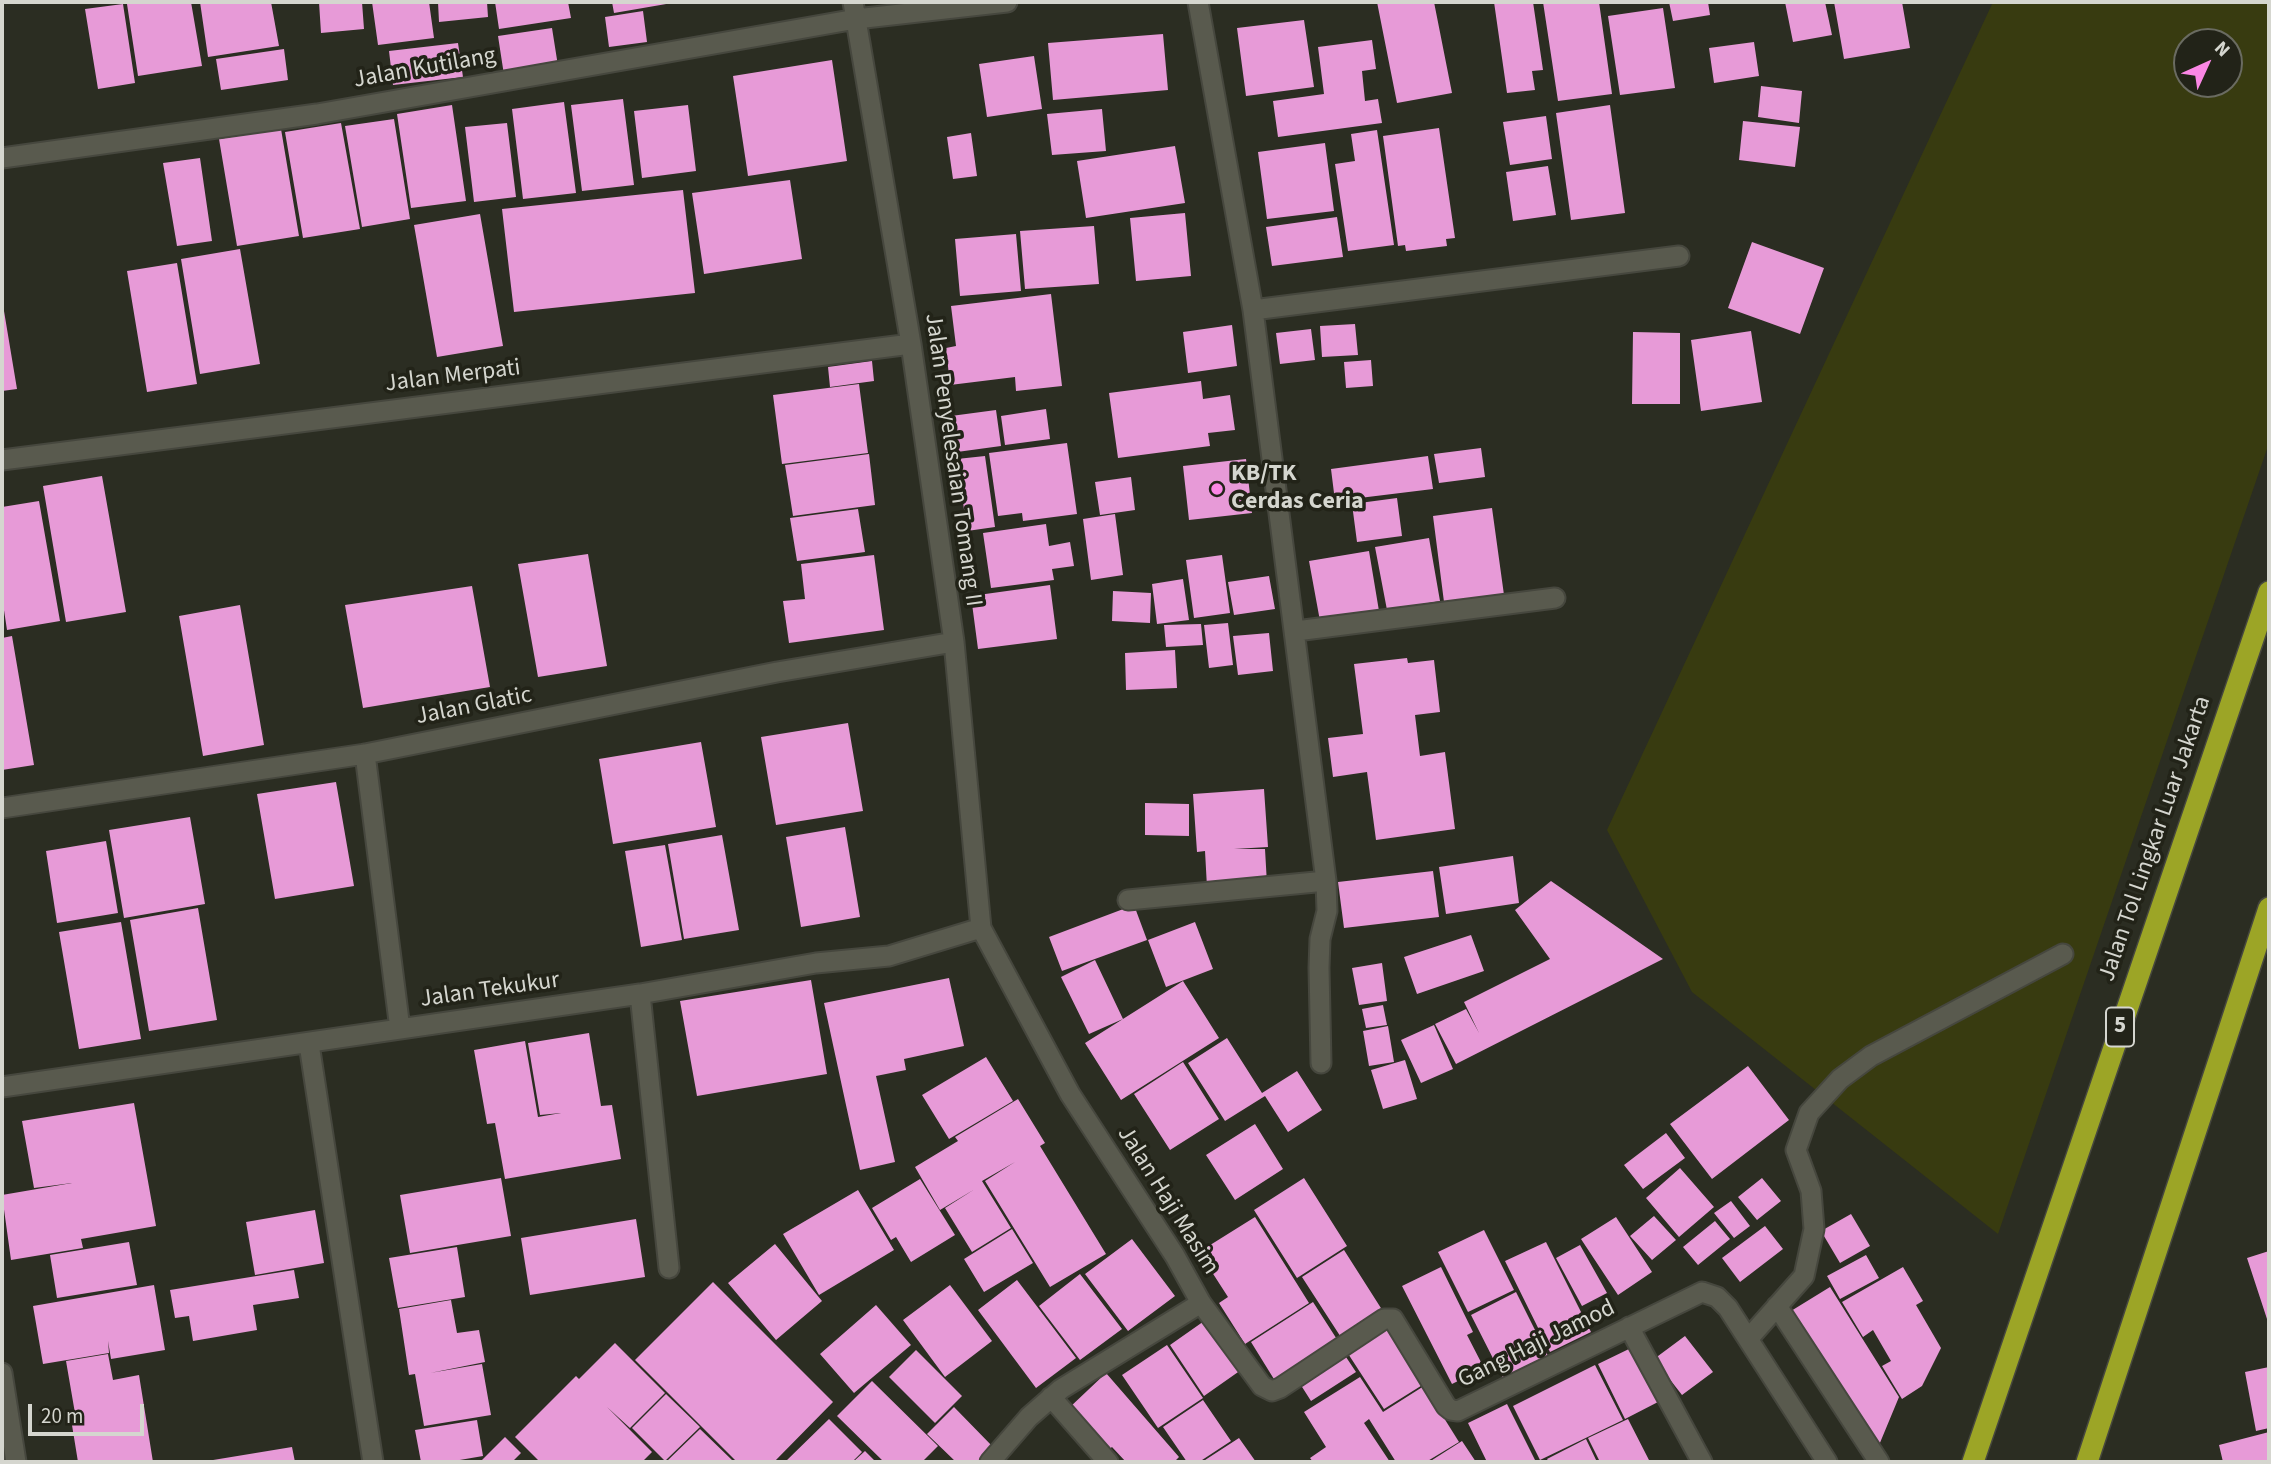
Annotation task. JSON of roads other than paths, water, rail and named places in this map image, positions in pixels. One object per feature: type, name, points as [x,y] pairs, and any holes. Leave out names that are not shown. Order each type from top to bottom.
[{"type":"highway","name":"Jalan Tol Lingkar Luar Jakarta","points":[[1973,1462],[2269,592]]},
{"type":"highway","points":[[2087,1462],[2269,908]]},
{"type":"street","name":"Jalan Kutilang","points":[[2,158],[317,114],[855,10],[1007,2]]},
{"type":"street","points":[[1198,2],[1253,310],[1326,881],[1327,911],[1320,939],[1319,958],[1321,1063]]},
{"type":"street","name":"Jalan Penyelesaian Tomang II","points":[[855,10],[911,344],[954,642],[981,928]]},
{"type":"street","points":[[1253,310],[1679,256]]},
{"type":"street","name":"Jalan Merpati","points":[[2,460],[911,344]]},
{"type":"street","points":[[1296,631],[1555,598]]},
{"type":"street","name":"Jalan Glatic","points":[[2,808],[365,754],[777,672],[954,642]]},
{"type":"street","points":[[365,754],[400,1029]]},
{"type":"street","points":[[1128,900],[1326,881]]},
{"type":"street","name":"Jalan Tekukur","points":[[2,1087],[640,994],[816,964],[889,956],[981,928]]},
{"type":"street","name":"Jalan Haji Masim","points":[[981,928],[1070,1094],[1175,1256],[1202,1303],[1051,1397],[1029,1417],[990,1462]]},
{"type":"street","points":[[1749,1338],[1804,1276],[1814,1229],[1811,1191],[1797,1150],[1809,1113],[1840,1079],[1871,1056],[2063,954]]},
{"type":"street","points":[[640,994],[669,1268]]},
{"type":"street","points":[[309,1044],[373,1462]]},
{"type":"street","name":"Gang Haji Jamod","points":[[1202,1303],[1262,1386],[1272,1391],[1384,1319],[1393,1319],[1446,1406],[1458,1411],[1702,1292],[1717,1297],[1749,1338],[1827,1462]]},
{"type":"street","points":[[1777,1306],[1879,1462]]},
{"type":"street","points":[[1629,1327],[1702,1462]]},
{"type":"street","points":[[2,1373],[4,1405],[16,1462]]},
{"type":"street","points":[[1051,1397],[1108,1462]]},
{"type":"place","name":"KB/TK Cerdas Ceria","points":[[1217,489]]}]
